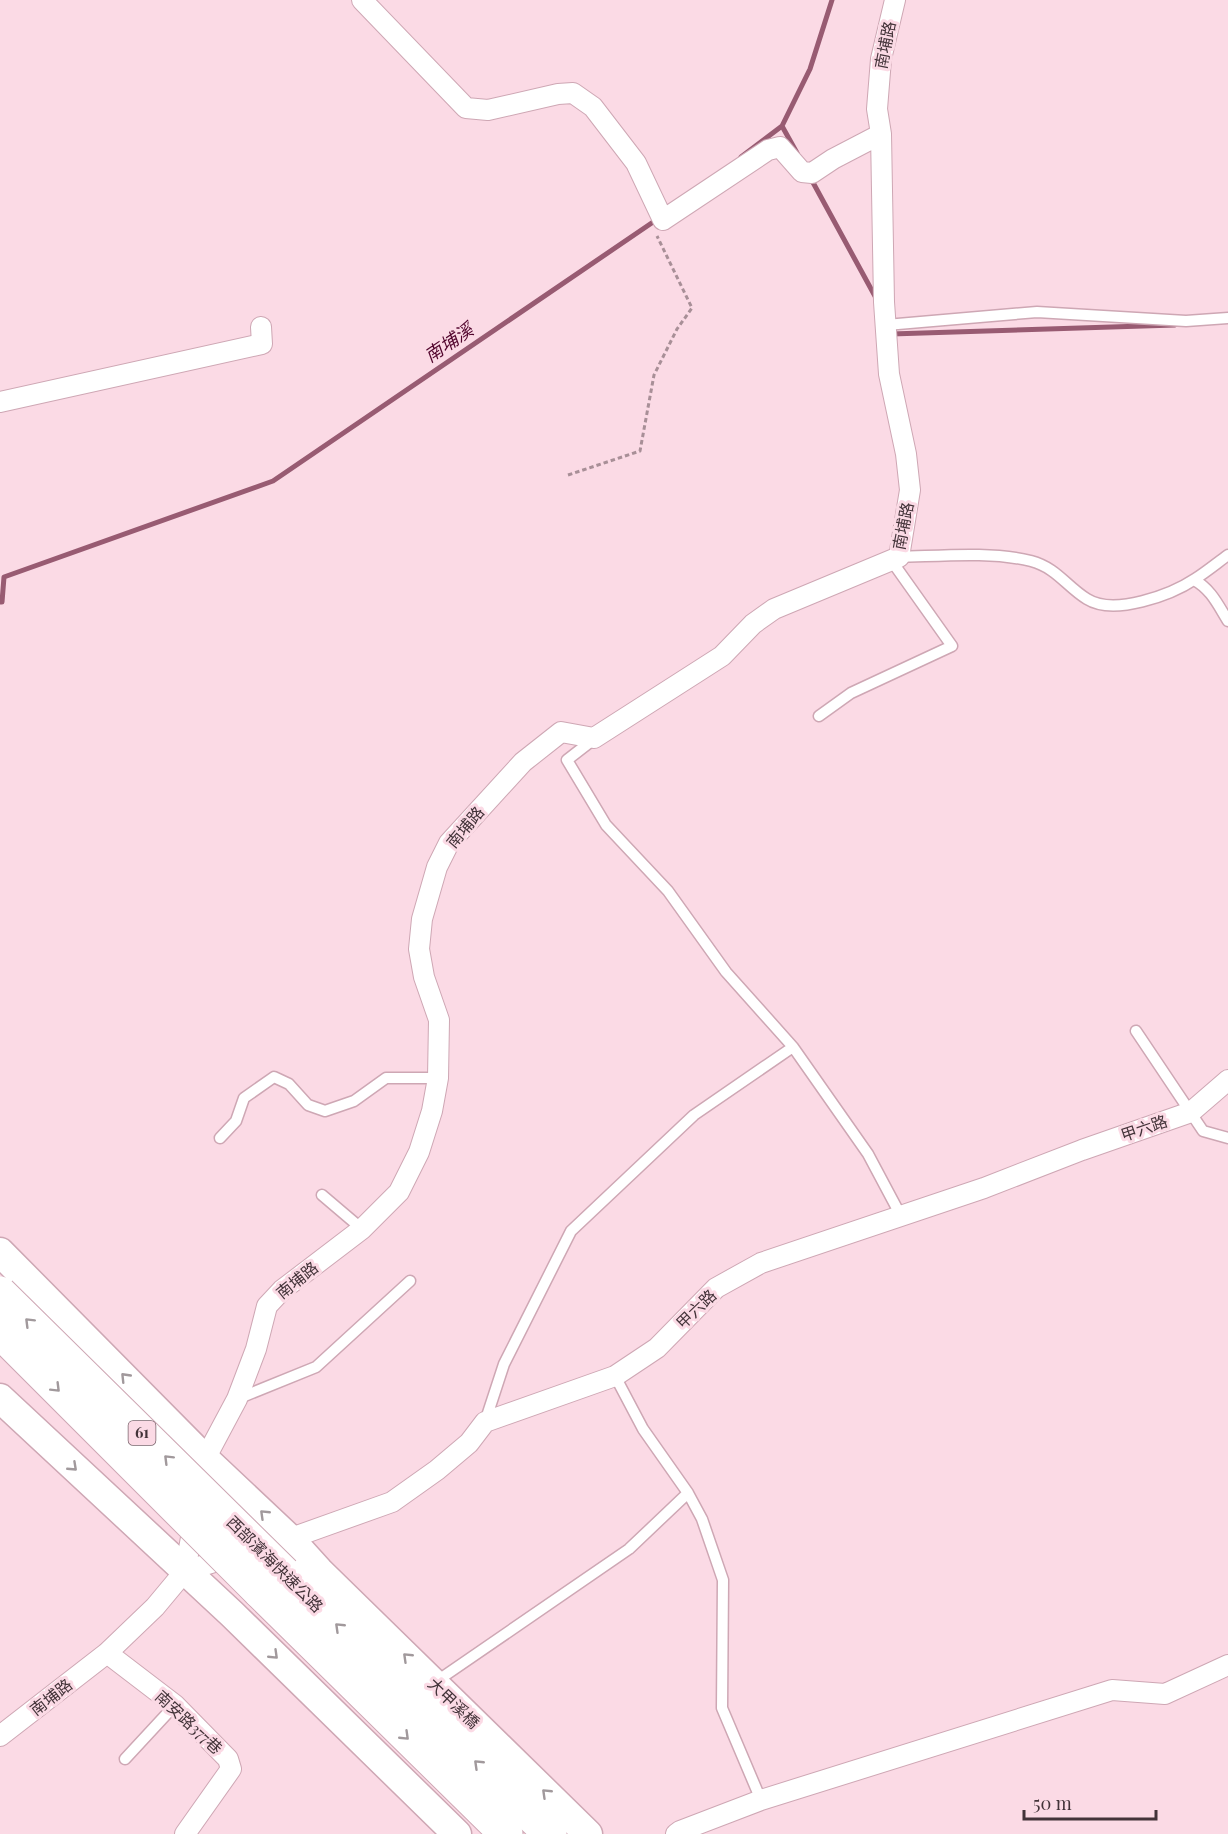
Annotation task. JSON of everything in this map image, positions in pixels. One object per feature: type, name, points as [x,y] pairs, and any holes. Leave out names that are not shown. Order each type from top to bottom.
[{"type":"highway","name":"西部濱海快速公路","points":[[0,1293],[550,1834]]},
{"type":"highway","name":"西部濱海快速公路","points":[[0,1332],[379,1711],[506,1834]]},
{"type":"street","points":[[362,0],[466,108],[488,110],[558,94],[573,93],[593,107],[636,163],[663,220],[768,150],[780,147],[802,172],[812,173],[833,159],[881,134]]},
{"type":"street","name":"南埔路","points":[[0,1736],[107,1653],[155,1607],[185,1571],[205,1459],[237,1399],[256,1349],[267,1306],[282,1290],[362,1230],[399,1192],[419,1152],[432,1112],[438,1078],[439,1020],[424,977],[418,949],[422,919],[436,867],[448,843],[523,762],[561,732],[594,738],[722,656],[753,624],[774,609],[895,558],[910,490],[906,454],[889,374],[881,134],[877,109],[881,59],[895,0]]},
{"type":"street","points":[[0,402],[262,344],[261,327]]},
{"type":"street","name":"甲六路","points":[[485,1422],[615,1377],[657,1348],[716,1288],[761,1263],[984,1188],[1082,1150],[1191,1112],[1228,1080]]},
{"type":"street","name":"大甲溪橋","points":[[0,1252],[205,1459],[290,1539],[319,1571],[588,1834]]},
{"type":"street","points":[[0,1398],[232,1614],[457,1834]]},
{"type":"street","points":[[185,1571],[290,1539],[392,1502],[437,1470],[469,1443],[485,1422]]},
{"type":"street","name":"南安路377巷","points":[[107,1653],[175,1705],[228,1759],[231,1769],[185,1834]]},
{"type":"street","points":[[676,1834],[680,1830],[760,1800],[1112,1690],[1165,1694],[1228,1665]]},
{"type":"lane","points":[[886,325],[1037,312],[1185,321],[1228,318]]},
{"type":"lane","points":[[895,558],[980,555],[1031,561],[1059,574],[1074,591],[1091,602],[1106,605],[1128,604],[1160,596],[1194,580],[1228,555]]},
{"type":"lane","points":[[819,716],[850,693],[952,646],[895,558]]},
{"type":"lane","points":[[1194,580],[1204,585],[1228,621]]},
{"type":"lane","points":[[594,738],[567,759],[606,825],[668,891],[726,972],[793,1047],[868,1154],[902,1216]]},
{"type":"lane","points":[[1136,1031],[1203,1131],[1228,1138]]},
{"type":"lane","points":[[485,1422],[504,1364],[571,1231],[694,1115],[793,1047]]},
{"type":"lane","points":[[220,1138],[236,1121],[244,1098],[274,1077],[289,1084],[308,1105],[325,1111],[354,1101],[386,1078],[438,1078]]},
{"type":"lane","points":[[322,1194],[362,1230]]},
{"type":"lane","points":[[237,1399],[316,1367],[410,1281]]},
{"type":"lane","points":[[615,1377],[643,1429],[688,1493],[702,1519],[723,1580],[722,1708],[760,1800]]},
{"type":"lane","points":[[434,1683],[628,1549],[688,1493]]},
{"type":"lane","points":[[125,1759],[175,1705]]},
{"type":"path","points":[[568,475],[640,451],[654,375],[677,329],[692,308],[657,238],[663,220]]},
{"type":"waterway","name":"南埔溪","points":[[741,157],[782,126],[810,69],[832,0]]},
{"type":"waterway","points":[[782,126],[797,153]]},
{"type":"waterway","points":[[810,177],[876,298]]},
{"type":"waterway","name":"南埔溪","points":[[0,602],[2,602],[4,577],[273,481],[659,218]]},
{"type":"waterway","points":[[891,334],[1175,325]]}]
